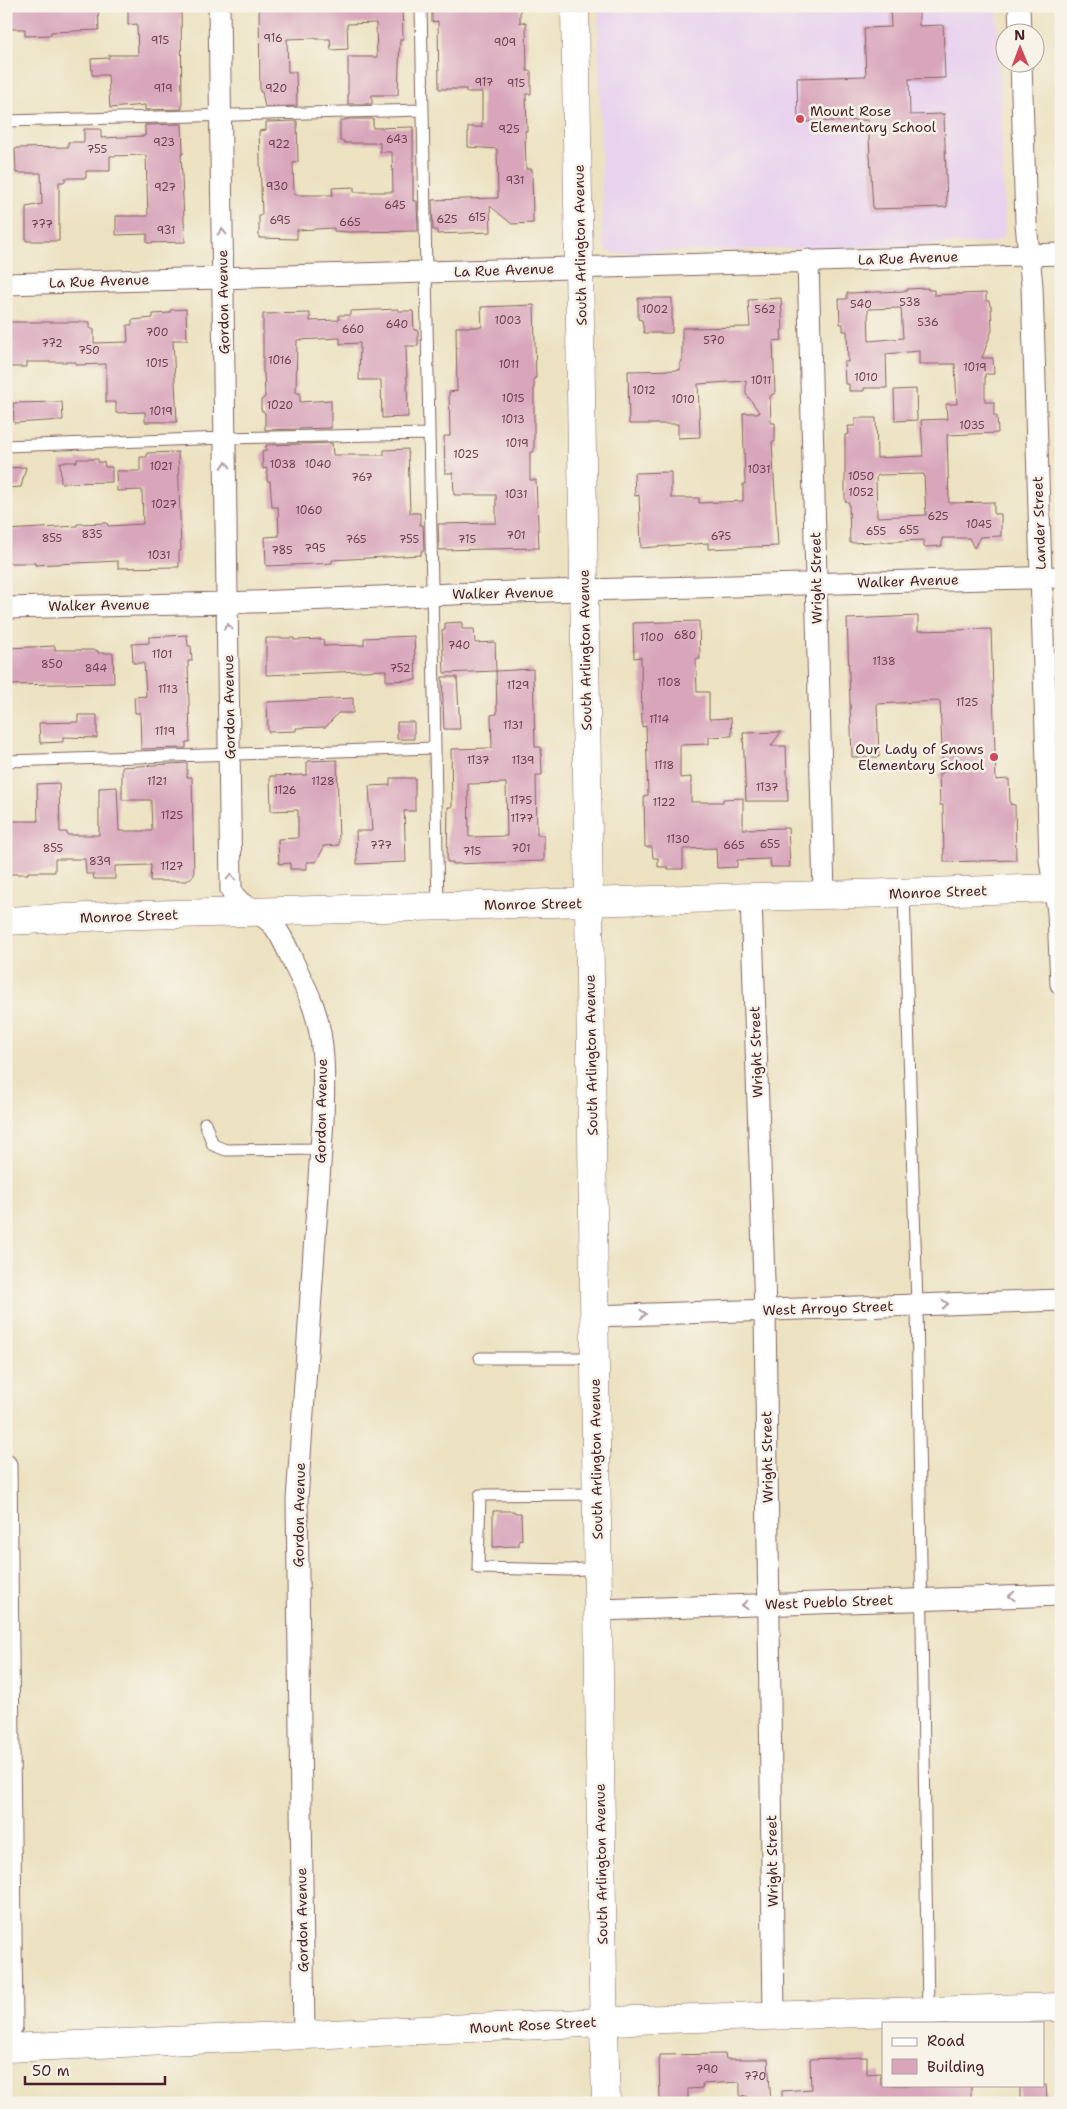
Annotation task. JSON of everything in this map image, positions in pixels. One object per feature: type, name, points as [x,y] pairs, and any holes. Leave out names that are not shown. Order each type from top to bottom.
[{"type":"street","name":"Gordon Avenue","points":[[219,6],[232,890],[237,900],[258,912],[278,930],[313,1006],[322,1048],[324,1091],[297,1500],[304,2035]]},
{"type":"street","name":"South Arlington Avenue","points":[[575,6],[606,2103]]},
{"type":"street","points":[[1019,6],[1020,22]]},
{"type":"street","name":"Lander Street","points":[[1021,72],[1026,223],[1032,286],[1051,577],[1050,860],[1058,888],[1061,984]]},
{"type":"street","name":"La Rue Avenue","points":[[6,284],[1061,254]]},
{"type":"street","name":"Wright Street","points":[[808,260],[824,895]]},
{"type":"street","name":"Walker Avenue","points":[[6,608],[227,603],[432,594],[1051,577]]},
{"type":"street","name":"Monroe Street","points":[[6,921],[1058,888]]},
{"type":"street","name":"Wright Street","points":[[751,898],[765,1310],[774,2016]]},
{"type":"street","name":"West Arroyo Street","points":[[594,1316],[1061,1300]]},
{"type":"street","points":[[6,1465],[8,1851],[12,2026],[6,2036]]},
{"type":"street","name":"West Pueblo Street","points":[[598,1610],[1061,1595]]},
{"type":"street","name":"Mount Rose Street","points":[[6,2048],[605,2022],[1061,2007]]},
{"type":"lane","points":[[421,6],[438,907]]},
{"type":"lane","points":[[6,121],[423,110]]},
{"type":"lane","points":[[6,446],[225,438],[428,434]]},
{"type":"lane","points":[[6,761],[435,748]]},
{"type":"lane","points":[[904,893],[918,1305],[928,2011]]},
{"type":"lane","points":[[205,1123],[213,1145],[226,1150],[321,1149]]},
{"type":"lane","points":[[480,1358],[595,1358]]},
{"type":"lane","points":[[596,1494],[480,1495],[478,1568],[569,1570],[598,1568]]},
{"type":"shaded area","name":"Mount Rose Elementary School","points":[[598,6],[997,6],[998,22],[994,22],[994,72],[999,72],[1005,232],[1001,239],[991,243],[614,253],[607,251],[603,242]]},
{"type":"building","points":[[6,6],[98,6],[99,30],[51,32],[51,35],[25,36],[25,29],[6,29]]},
{"type":"building","points":[[181,6],[182,109],[145,110],[145,105],[110,108],[108,75],[92,75],[91,59],[109,58],[109,55],[138,55],[137,24],[128,25],[128,7]]},
{"type":"building","points":[[259,6],[402,6],[403,39],[400,39],[398,95],[372,95],[372,104],[348,104],[348,57],[377,57],[376,23],[347,24],[348,49],[331,50],[330,39],[287,39],[288,72],[296,72],[297,106],[265,107],[262,92],[260,92]]},
{"type":"building","points":[[432,6],[520,6],[520,23],[526,22],[527,71],[531,71],[531,94],[526,94],[527,131],[525,131],[526,169],[532,169],[533,223],[512,224],[490,206],[491,232],[437,234],[437,230],[433,230],[432,200],[498,198],[497,149],[468,147],[468,127],[482,127],[482,92],[466,92],[466,89],[439,89],[438,21],[432,22]]},
{"type":"building","points":[[890,6],[919,6],[919,26],[943,25],[945,78],[909,79],[910,115],[944,114],[947,207],[873,209],[868,120],[798,122],[797,78],[866,76],[864,28],[891,27]]},
{"type":"building","points":[[373,119],[373,128],[413,127],[413,201],[417,201],[418,231],[349,232],[334,231],[334,228],[297,230],[297,239],[259,238],[259,215],[262,215],[259,131],[266,130],[266,122],[297,121],[298,162],[293,163],[294,195],[333,195],[332,188],[354,187],[354,192],[393,192],[392,152],[380,152],[380,143],[344,143],[344,141],[340,141],[340,121]]},
{"type":"building","points":[[182,124],[183,154],[181,154],[185,242],[147,243],[147,234],[116,235],[116,216],[148,216],[146,155],[110,156],[110,171],[86,171],[86,178],[65,178],[65,182],[59,182],[59,241],[26,241],[26,207],[42,204],[41,173],[16,173],[16,148],[68,147],[68,142],[84,142],[84,129],[101,129],[101,138],[145,136],[145,125]]},
{"type":"building","points":[[928,288],[928,290],[934,290],[934,295],[986,293],[986,301],[989,301],[991,306],[992,330],[982,358],[993,358],[994,374],[985,374],[985,402],[994,402],[994,416],[997,416],[998,433],[947,435],[949,503],[994,502],[994,514],[1001,514],[1001,536],[980,537],[974,548],[969,538],[942,538],[942,546],[924,547],[924,540],[850,543],[849,503],[845,501],[845,435],[849,434],[848,426],[855,426],[855,418],[876,418],[877,458],[923,456],[921,420],[947,419],[946,404],[957,404],[955,364],[919,364],[919,351],[886,354],[887,388],[864,388],[864,391],[849,391],[849,384],[845,384],[844,362],[848,362],[847,331],[843,331],[843,324],[840,324],[839,299],[847,299],[847,293],[907,291],[907,289]],"holes":[[[901,308],[903,338],[869,341],[868,309]],[[924,474],[926,515],[877,517],[876,478],[878,475]]]},
{"type":"building","points":[[638,298],[672,298],[672,333],[644,333],[642,320],[638,319]]},
{"type":"building","points":[[781,298],[782,340],[773,341],[775,393],[770,396],[771,423],[775,423],[775,442],[772,442],[778,546],[708,549],[708,543],[641,548],[639,495],[635,496],[634,473],[671,472],[671,498],[699,498],[699,503],[743,501],[743,484],[745,484],[743,413],[760,413],[746,394],[746,381],[698,384],[700,437],[678,438],[678,424],[629,424],[628,371],[680,370],[680,362],[682,362],[682,328],[750,327],[748,300]]},
{"type":"building","points":[[534,305],[536,378],[534,378],[534,452],[530,452],[530,480],[536,480],[539,548],[439,550],[438,524],[496,523],[496,495],[454,495],[453,473],[445,473],[444,436],[450,436],[449,392],[457,391],[456,327],[482,327],[481,307]]},
{"type":"building","points":[[186,309],[187,340],[173,340],[177,422],[145,422],[145,412],[116,413],[116,402],[106,402],[106,364],[76,365],[76,362],[27,362],[27,367],[6,367],[6,322],[90,322],[90,329],[94,329],[94,343],[128,342],[127,325],[132,325],[132,320],[153,318],[153,314],[170,313],[170,310]]},
{"type":"building","points":[[398,309],[398,311],[413,311],[414,330],[418,330],[418,346],[406,346],[408,417],[382,418],[381,380],[359,380],[360,343],[340,344],[340,338],[297,340],[296,393],[300,393],[300,402],[331,400],[331,428],[265,430],[265,413],[261,410],[261,400],[265,397],[263,314],[310,313],[310,321],[339,320],[339,315],[350,315],[350,311]]},
{"type":"building","points":[[916,389],[917,420],[895,421],[894,390]]},
{"type":"building","points":[[62,402],[63,420],[14,423],[13,403]]},
{"type":"building","points":[[332,443],[333,455],[384,455],[384,450],[408,449],[410,513],[420,513],[420,525],[423,525],[424,551],[421,551],[421,555],[332,560],[332,563],[266,566],[265,537],[279,536],[278,507],[272,507],[270,481],[267,481],[267,468],[263,469],[262,452],[266,451],[266,445]]},
{"type":"building","points":[[178,452],[181,551],[179,551],[179,567],[118,568],[118,561],[35,565],[35,563],[6,563],[6,530],[77,526],[77,524],[107,523],[108,526],[143,524],[142,490],[117,491],[116,471],[140,471],[140,457],[147,457],[147,453]]},
{"type":"building","points":[[77,459],[98,459],[98,462],[104,462],[105,467],[112,467],[112,482],[61,483],[60,462],[77,462]]},
{"type":"building","points":[[26,467],[21,487],[6,488],[6,468]]},
{"type":"building","points":[[918,616],[918,631],[991,629],[996,780],[1009,779],[1010,804],[1015,805],[1016,860],[944,862],[943,805],[940,805],[939,773],[943,773],[940,701],[877,704],[879,757],[852,757],[847,619]]},
{"type":"building","points":[[699,621],[700,659],[696,659],[697,692],[709,692],[709,719],[731,718],[732,736],[709,737],[709,744],[680,745],[680,778],[691,777],[691,802],[723,802],[723,799],[743,798],[743,829],[788,828],[790,867],[771,867],[770,859],[737,860],[737,867],[717,868],[716,848],[683,849],[683,869],[668,869],[668,867],[658,867],[658,858],[653,858],[652,847],[645,847],[644,796],[648,795],[646,726],[642,727],[641,657],[634,658],[633,623]]},
{"type":"building","points":[[462,622],[462,629],[474,629],[475,643],[495,642],[496,671],[444,673],[442,630],[445,630],[445,623]]},
{"type":"building","points":[[187,635],[188,646],[191,646],[192,661],[188,661],[190,742],[186,742],[186,748],[141,749],[140,713],[135,713],[134,697],[146,696],[144,663],[133,663],[132,644],[149,643],[149,637]]},
{"type":"building","points":[[414,636],[416,680],[386,681],[386,670],[266,675],[266,638],[294,638],[294,640],[323,639],[324,646],[364,645],[364,638]]},
{"type":"building","points":[[55,646],[55,650],[95,650],[98,653],[113,653],[114,683],[6,685],[6,648]]},
{"type":"building","points":[[533,669],[535,747],[541,747],[542,775],[536,775],[537,835],[544,835],[544,861],[453,864],[453,862],[447,862],[448,807],[452,807],[451,749],[492,748],[491,715],[497,714],[496,671]],"holes":[[[506,783],[507,836],[469,837],[468,784]]]},
{"type":"building","points":[[442,677],[457,677],[460,729],[444,729]]},
{"type":"building","points":[[353,698],[353,713],[338,713],[326,727],[296,728],[296,731],[268,732],[267,702]]},
{"type":"building","points":[[78,715],[97,715],[97,738],[63,737],[63,742],[40,743],[39,723],[78,722]]},
{"type":"building","points":[[397,722],[414,722],[414,739],[397,739]]},
{"type":"building","points":[[781,732],[771,746],[786,746],[788,801],[746,801],[743,733]]},
{"type":"building","points":[[337,760],[339,845],[323,846],[316,862],[307,862],[307,869],[290,869],[290,863],[279,864],[278,839],[298,838],[298,810],[271,811],[270,776],[307,775],[307,761]]},
{"type":"building","points":[[187,763],[187,777],[192,777],[194,875],[187,881],[150,881],[151,865],[115,866],[115,879],[94,879],[93,874],[86,874],[85,859],[55,859],[55,872],[6,874],[6,821],[38,821],[37,784],[59,783],[60,832],[67,832],[67,835],[99,835],[99,788],[117,787],[119,831],[152,831],[151,800],[122,800],[122,767]]},
{"type":"building","points":[[390,778],[415,778],[415,811],[404,811],[406,862],[357,864],[356,831],[372,831],[369,786],[390,785]]},
{"type":"building","points":[[493,1511],[521,1513],[522,1540],[519,1539],[519,1546],[493,1547]]},
{"type":"building","points":[[725,2054],[726,2059],[768,2059],[771,2103],[748,2103],[747,2096],[740,2097],[740,2082],[702,2084],[703,2088],[688,2089],[688,2100],[660,2101],[659,2055]]},
{"type":"building","points":[[867,2057],[867,2074],[880,2073],[882,2086],[971,2086],[971,2103],[782,2103],[782,2091],[811,2089],[810,2059]]},
{"type":"building","points":[[1046,2085],[1047,2100],[1045,2103],[1020,2103],[1020,2086]]},
{"type":"place","name":"Mount Rose Elementary School","points":[[800,119]]},
{"type":"place","name":"Our Lady of Snows Elementary School","points":[[994,757]]}]
